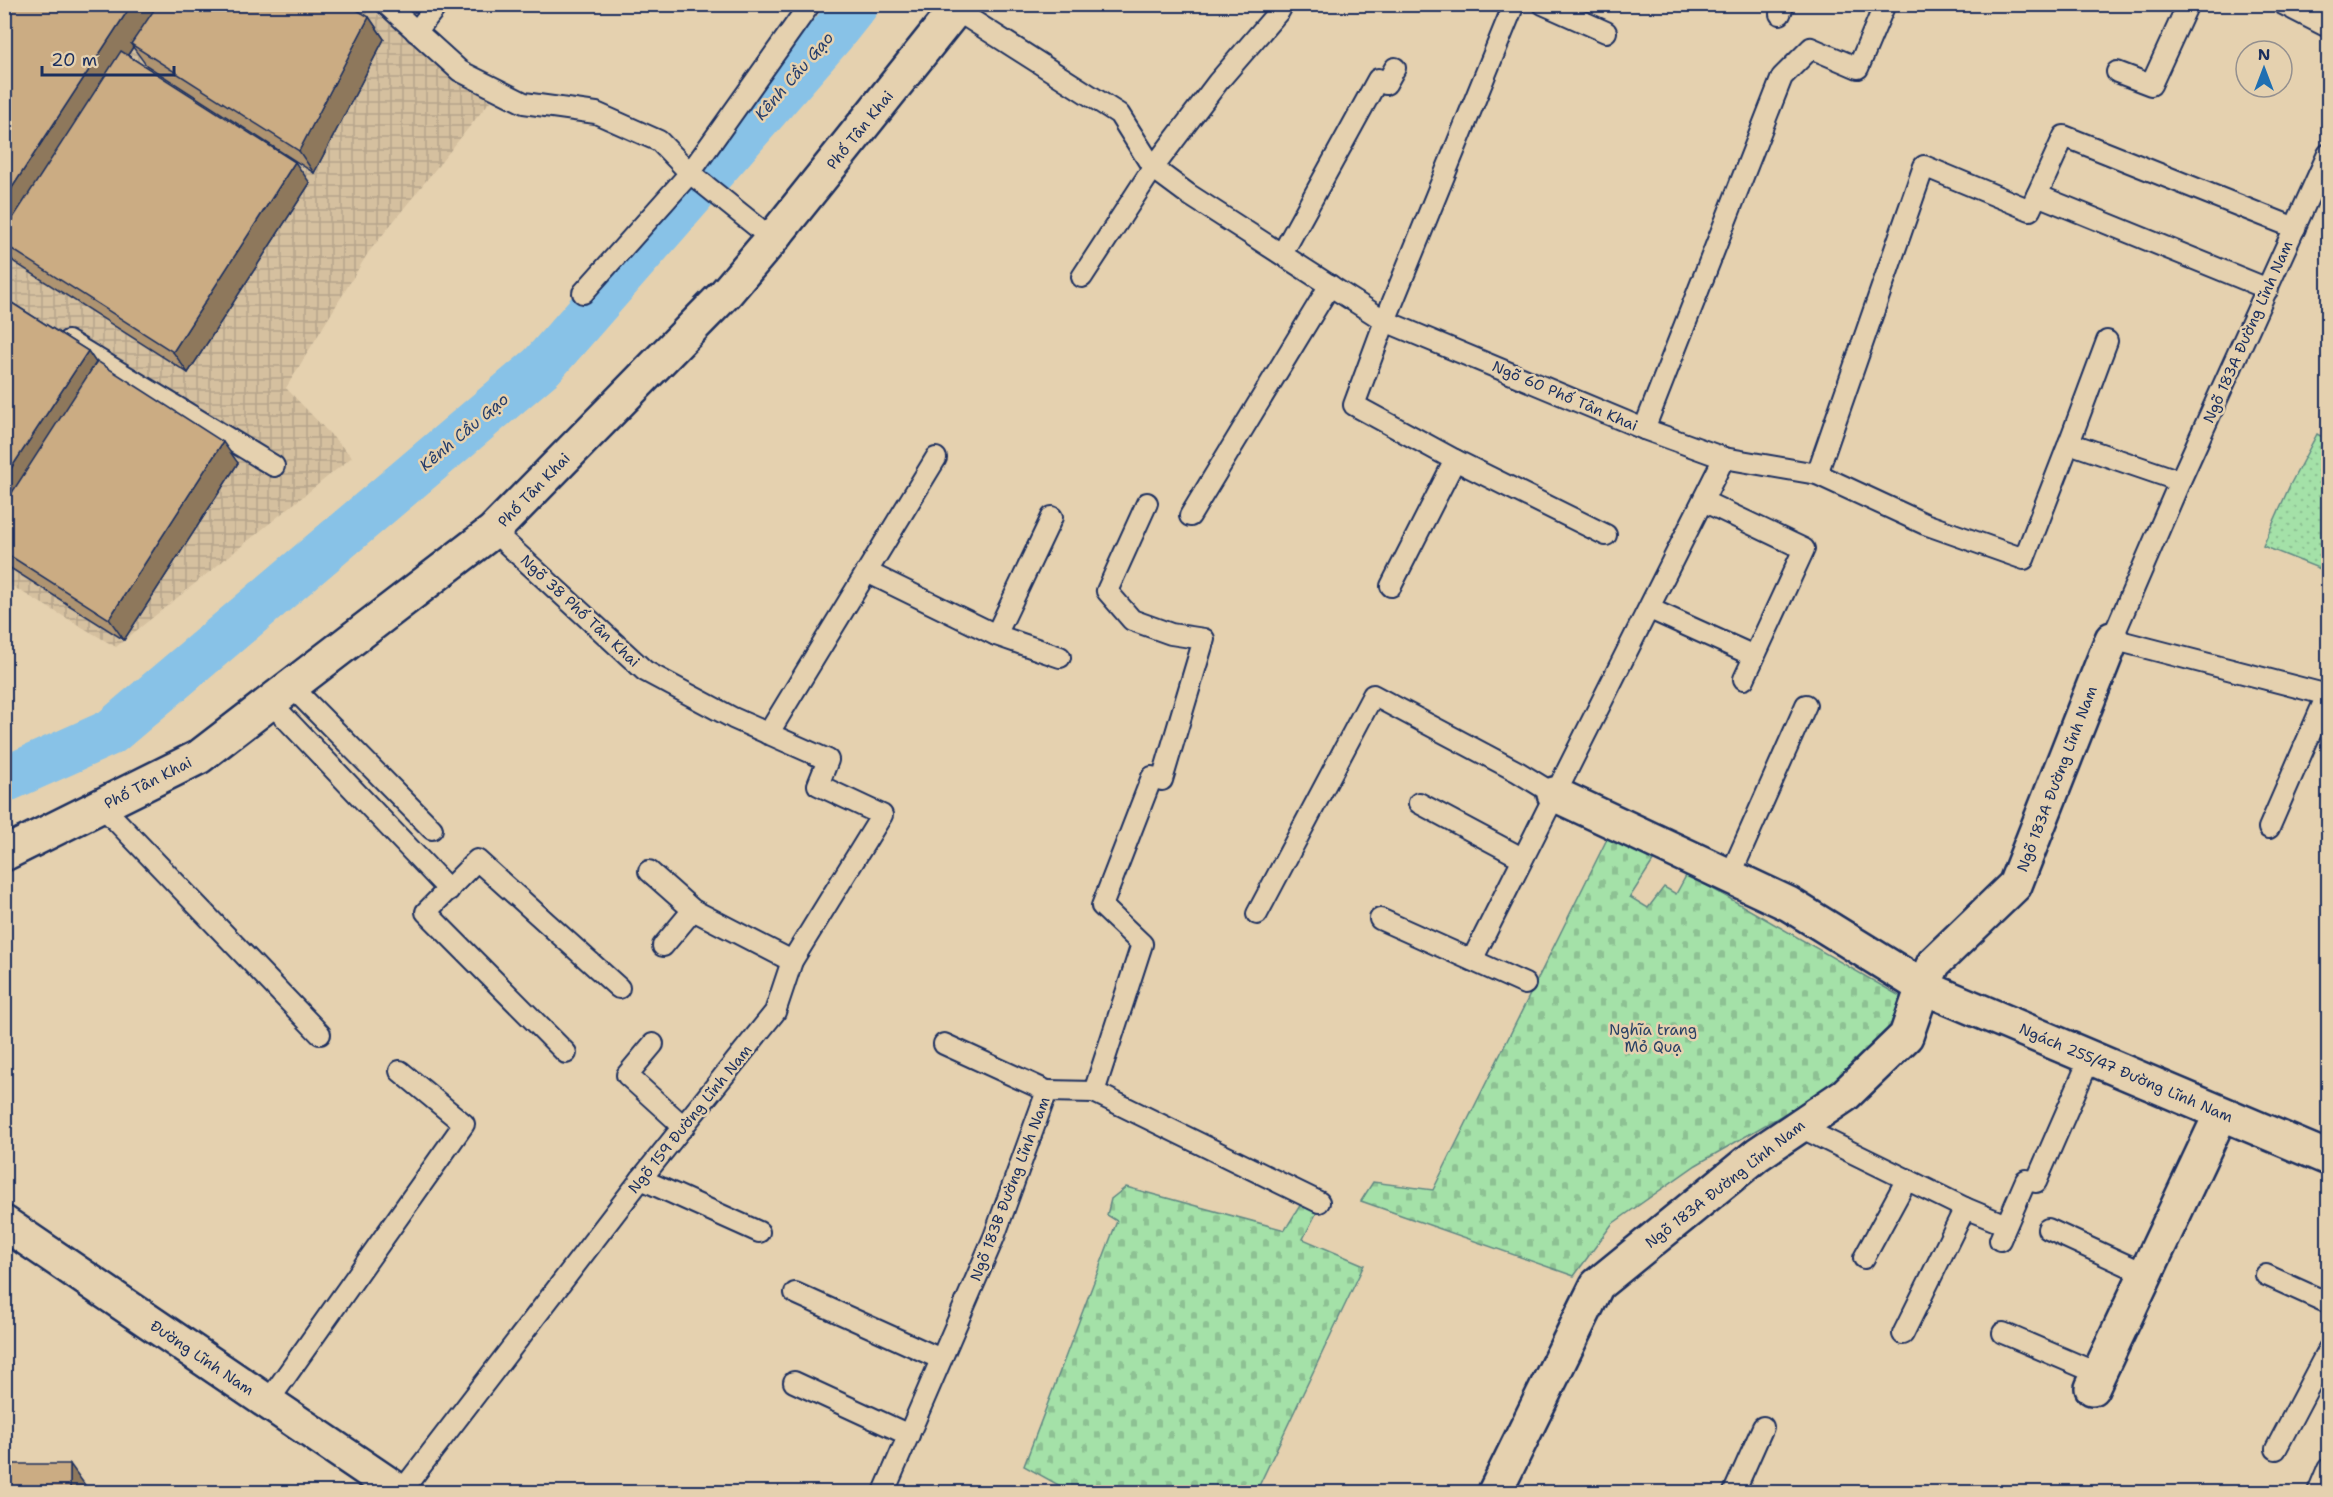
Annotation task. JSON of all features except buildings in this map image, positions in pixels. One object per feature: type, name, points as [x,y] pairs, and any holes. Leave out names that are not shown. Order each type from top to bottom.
[{"type":"street","name":"Phố Tân Khai","points":[[4,854],[199,757],[493,531],[726,293],[772,240],[958,7]]},
{"type":"street","name":"Ngõ 183A Đường Lĩnh Nam","points":[[1495,1492],[1597,1285],[1758,1154],[1845,1095],[1906,1036],[1934,963],[2015,885],[2112,639]]},
{"type":"street","name":"Ngách 255/47 Đường Lĩnh Nam","points":[[1554,794],[1789,904],[1923,987],[2328,1158]]},
{"type":"street","points":[[2095,1381],[2222,1114]]},
{"type":"street","name":"Đường Lĩnh Nam","points":[[4,1223],[400,1492]]},
{"type":"lane","points":[[386,4],[460,71],[524,103],[596,113],[659,141],[693,175],[772,240]]},
{"type":"lane","points":[[416,32],[438,4]]},
{"type":"lane","points":[[583,293],[693,175],[810,4]]},
{"type":"lane","points":[[1514,4],[1385,321],[1354,405],[1455,460],[1606,535]]},
{"type":"lane","points":[[1543,4],[1606,32]]},
{"type":"lane","points":[[1644,429],[1782,77],[1811,48],[1857,68],[1885,4]]},
{"type":"lane","points":[[2117,72],[2151,85],[2188,4]]},
{"type":"lane","points":[[2288,6],[2328,27]]},
{"type":"lane","name":"Ngõ 60 Phố Tân Khai","points":[[958,7],[1119,114],[1154,168],[1188,194],[1385,321],[1644,429],[1724,458],[1817,474],[1925,524],[2024,559],[2068,443]]},
{"type":"lane","points":[[1082,277],[1154,168],[1218,82],[1280,10]]},
{"type":"lane","points":[[1282,254],[1378,79],[1386,84],[1395,68]]},
{"type":"lane","points":[[1817,474],[1924,166],[2030,210],[2064,136],[2295,228]]},
{"type":"lane","name":"Ngõ 183A Đường Lĩnh Nam","points":[[2112,639],[2180,481],[2328,154]]},
{"type":"lane","points":[[2037,195],[2268,289]]},
{"type":"lane","points":[[1190,516],[1330,285]]},
{"type":"lane","points":[[54,332],[274,466]]},
{"type":"lane","points":[[2107,341],[2068,443],[2180,481]]},
{"type":"lane","points":[[768,734],[936,458]]},
{"type":"lane","points":[[1472,960],[1724,458]]},
{"type":"lane","points":[[1391,586],[1455,460]]},
{"type":"lane","points":[[1703,501],[1804,549],[1744,679]]},
{"type":"lane","points":[[1147,503],[1107,591],[1132,621],[1171,634],[1204,639],[1162,780],[1152,777],[1102,906],[1142,944],[1094,1092],[1319,1202]]},
{"type":"lane","points":[[996,635],[1052,517]]},
{"type":"lane","name":"Ngõ 38 Phố Tân Khai","points":[[493,531],[645,671],[733,718],[815,756]]},
{"type":"lane","points":[[867,573],[996,635],[1060,657]]},
{"type":"lane","points":[[1650,609],[1754,656]]},
{"type":"lane","points":[[2112,639],[2328,695],[2269,828]]},
{"type":"lane","points":[[280,694],[432,829]]},
{"type":"lane","points":[[280,694],[449,890]]},
{"type":"lane","points":[[1257,914],[1373,695],[1518,772],[1554,794]]},
{"type":"lane","points":[[1731,876],[1806,705]]},
{"type":"lane","name":"Ngõ 159 Đường Lĩnh Nam","points":[[400,1492],[641,1179],[775,1012],[792,962],[882,815],[818,785],[828,760],[815,756]]},
{"type":"lane","points":[[1419,803],[1522,858]]},
{"type":"lane","points":[[102,806],[320,1034]]},
{"type":"lane","points":[[566,1053],[426,912],[477,860],[620,988]]},
{"type":"lane","points":[[649,871],[693,910],[792,962]]},
{"type":"lane","points":[[663,945],[693,910]]},
{"type":"lane","points":[[1380,919],[1525,984]]},
{"type":"lane","points":[[653,1044],[627,1075],[684,1126]]},
{"type":"lane","points":[[944,1044],[1047,1091]]},
{"type":"lane","points":[[1798,1126],[1965,1208],[2003,1233],[2026,1180],[2036,1182],[2090,1058]]},
{"type":"lane","points":[[267,1403],[465,1124],[400,1071]]},
{"type":"lane","name":"Ngõ 183B Đường Lĩnh Nam","points":[[884,1492],[994,1237],[1047,1091],[1094,1092]]},
{"type":"lane","points":[[641,1179],[759,1232]]},
{"type":"lane","points":[[1864,1258],[1907,1179]]},
{"type":"lane","points":[[1903,1335],[1965,1208]]},
{"type":"lane","points":[[2048,1229],[2146,1274]]},
{"type":"lane","points":[[2266,1275],[2328,1303]]},
{"type":"lane","points":[[795,1293],[941,1359]]},
{"type":"lane","points":[[2003,1333],[2095,1381]]},
{"type":"lane","points":[[2276,1449],[2328,1350]]},
{"type":"lane","points":[[794,1383],[909,1435]]},
{"type":"lane","points":[[1734,1492],[1763,1427]]},
{"type":"lane","points":[[2318,1492],[2328,1468]]},
{"type":"shaded area","points":[[5,5],[364,5],[392,24],[449,75],[495,95],[368,253],[286,388],[352,457],[116,647],[5,582]]},
{"type":"green space","points":[[2317,434],[2328,440],[2328,572],[2263,546],[2290,485]]},
{"type":"green space","name":"Nghĩa trang Mỏ Quạ","points":[[1610,833],[1655,858],[1630,897],[1648,908],[1664,887],[1676,894],[1687,874],[1905,999],[1883,1045],[1824,1091],[1696,1165],[1612,1224],[1574,1276],[1361,1201],[1373,1182],[1433,1190]]},
{"type":"green space","points":[[1126,1187],[1285,1230],[1301,1204],[1318,1210],[1303,1239],[1364,1265],[1256,1492],[1071,1492],[1024,1466],[1117,1221],[1107,1215],[1111,1199]]},
{"type":"waterway","name":"Kênh Cầu Gạo","points":[[4,780],[111,732],[542,366],[856,4]]}]
